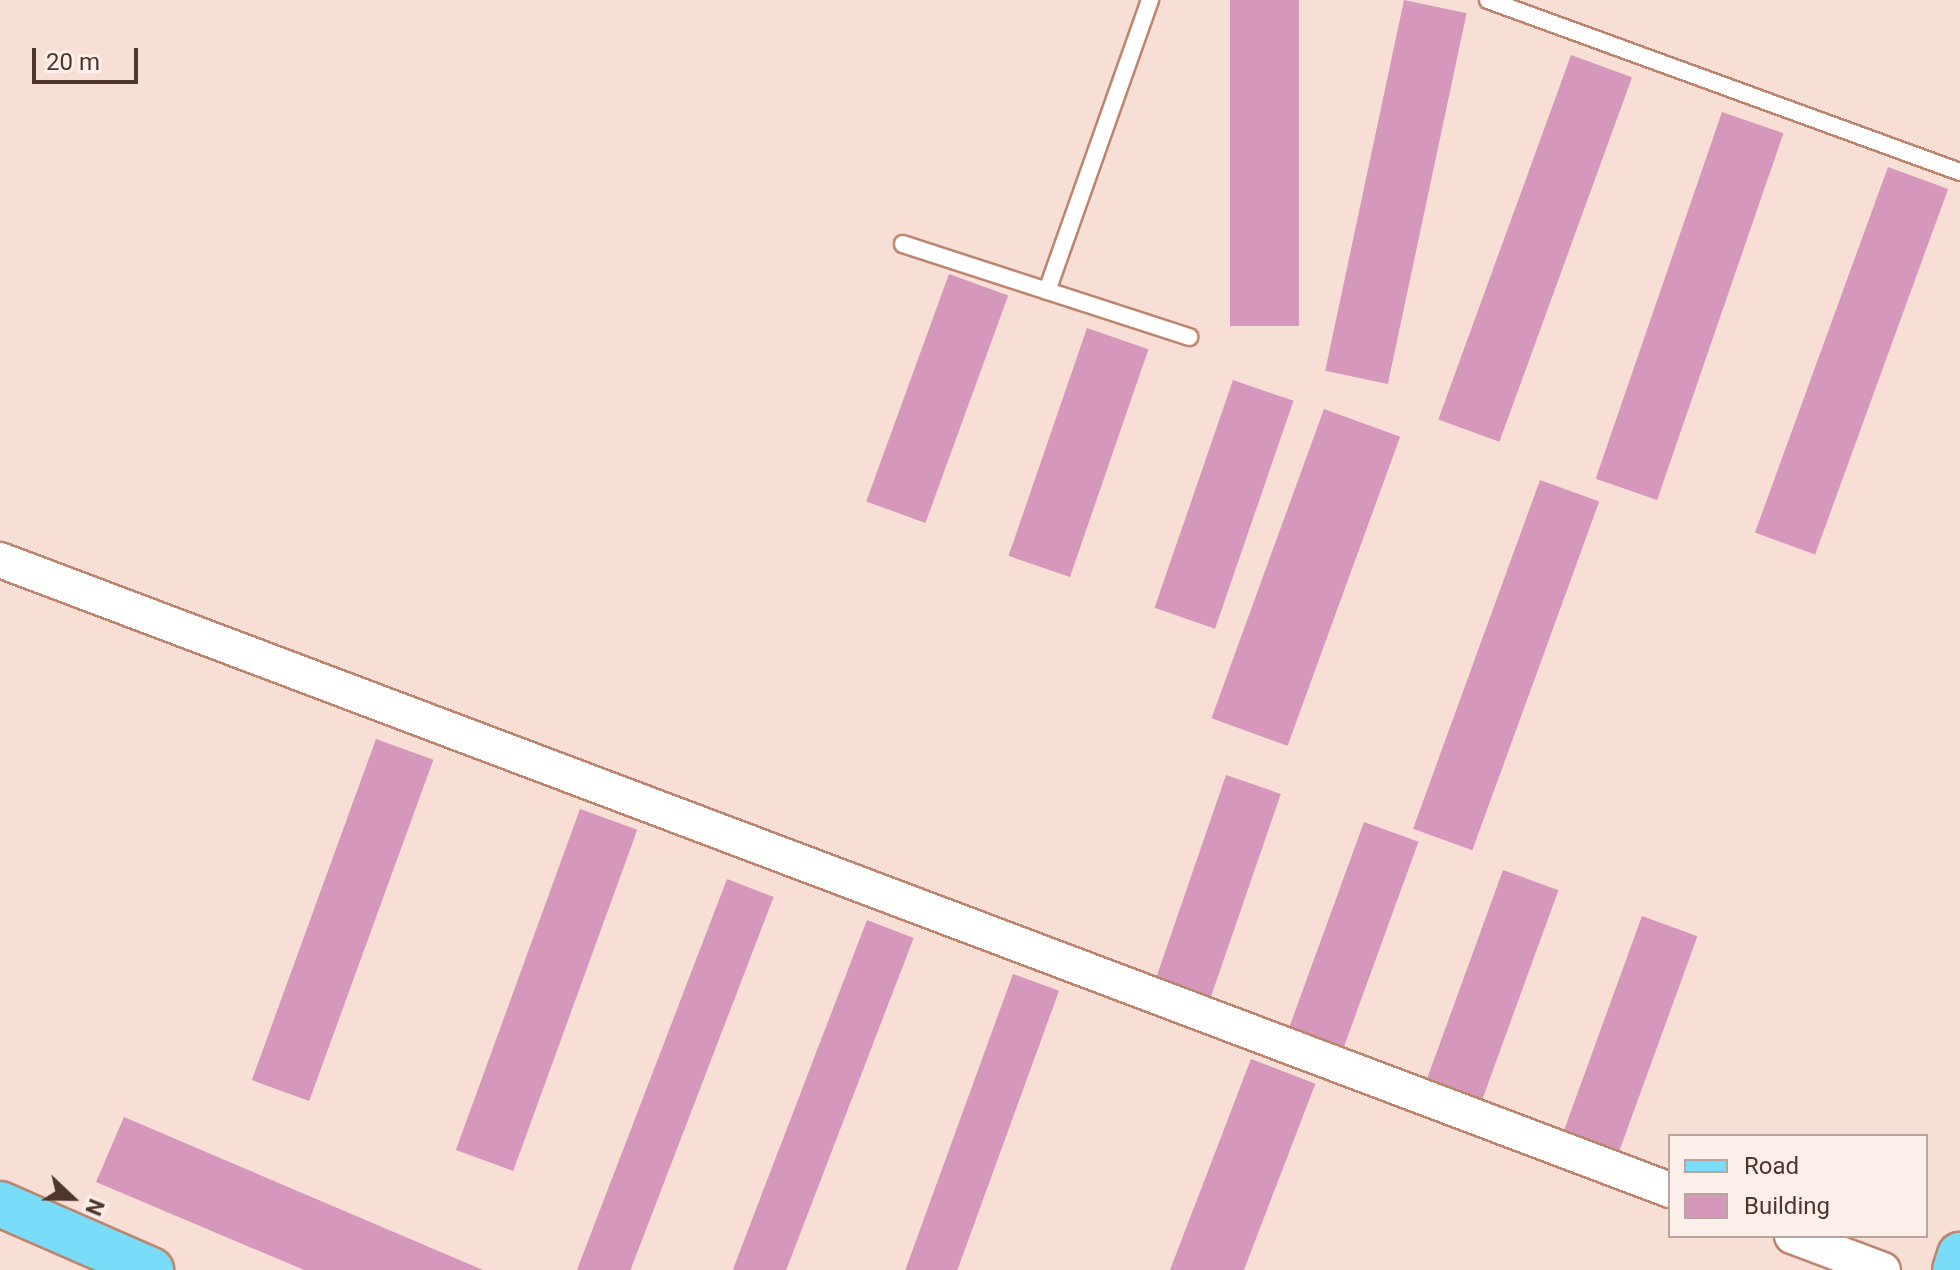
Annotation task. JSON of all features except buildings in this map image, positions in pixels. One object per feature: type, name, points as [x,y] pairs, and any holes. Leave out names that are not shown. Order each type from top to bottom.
[{"type":"main road","points":[[0,1204],[151,1270]]},
{"type":"main road","points":[[1955,1270],[1960,1255]]},
{"type":"street","points":[[0,560],[1668,1189]]},
{"type":"street","points":[[1797,1238],[1883,1270]]},
{"type":"lane","points":[[1047,291],[1150,0]]},
{"type":"lane","points":[[1488,0],[1960,172]]},
{"type":"lane","points":[[903,244],[1189,337]]}]
